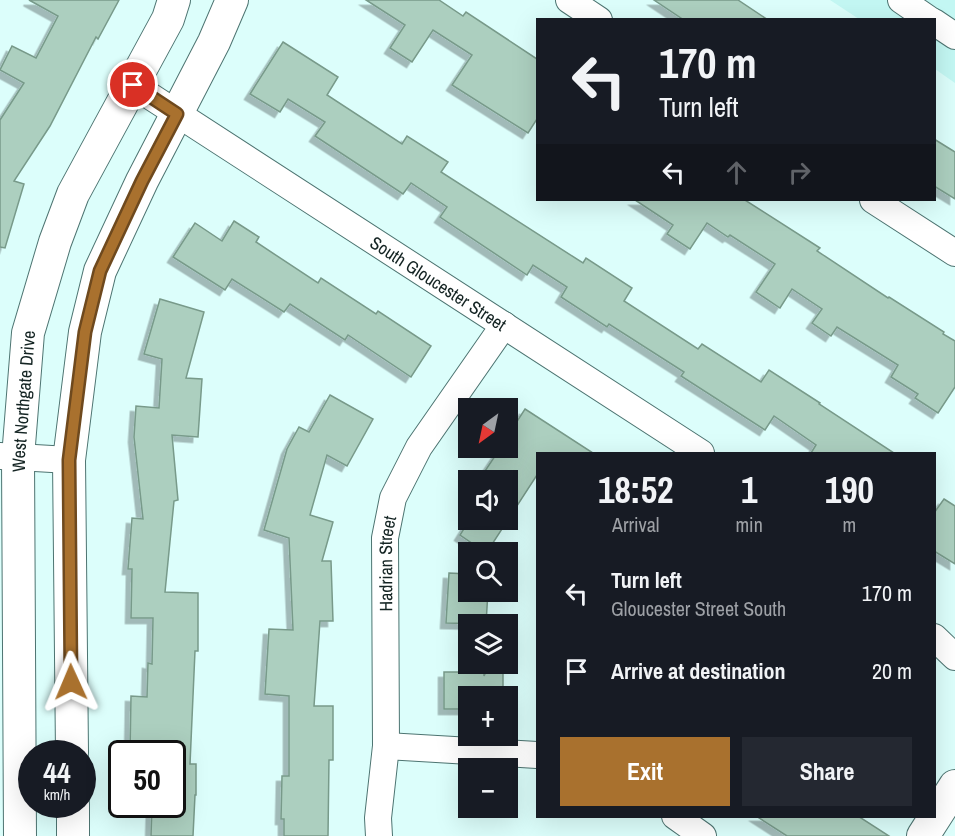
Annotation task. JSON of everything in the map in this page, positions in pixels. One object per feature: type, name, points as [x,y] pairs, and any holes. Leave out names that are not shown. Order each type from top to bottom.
[{"type":"main road","name":"West Northgate Drive","points":[[20,836],[9,457],[28,333],[52,251],[73,194],[168,19],[174,0]]},
{"type":"main road","points":[[72,740],[69,460],[85,332],[100,271],[142,181],[214,42],[232,0]]},
{"type":"main road","points":[[936,815],[955,786]]},
{"type":"main road","points":[[73,818],[73,836]]},
{"type":"main road","points":[[922,836],[934,818]]},
{"type":"street","points":[[569,0],[596,18]]},
{"type":"street","points":[[907,2],[927,18]]},
{"type":"street","points":[[936,23],[955,36]]},
{"type":"street","name":"South Gloucester Street","points":[[133,85],[699,452]]},
{"type":"street","points":[[875,201],[955,253]]},
{"type":"street","name":"Hadrian Street","points":[[379,836],[378,818],[386,746],[385,538],[393,498],[419,447],[504,325]]},
{"type":"street","points":[[9,457],[69,460]]},
{"type":"street","points":[[936,639],[955,657]]},
{"type":"street","points":[[386,746],[536,755]]},
{"type":"street","points":[[678,818],[703,836]]},
{"type":"shaded area","points":[[830,0],[955,0],[955,83],[936,70],[936,18],[857,18]]},
{"type":"building","points":[[29,0],[119,0],[98,39],[96,37],[50,126],[14,181],[24,184],[5,248],[0,247],[0,120],[24,83],[0,70],[12,46],[36,58],[58,16]]},
{"type":"building","points":[[366,0],[439,0],[463,16],[466,12],[536,58],[536,121],[528,133],[452,85],[472,55],[433,30],[412,62],[390,48],[405,25]]},
{"type":"building","points":[[654,0],[738,0],[765,18],[681,18]]},
{"type":"building","points":[[283,42],[338,77],[327,95],[402,144],[407,136],[448,162],[441,172],[583,263],[586,258],[632,288],[624,301],[698,349],[702,344],[761,382],[769,370],[892,452],[812,452],[816,445],[774,416],[765,430],[681,376],[684,372],[609,324],[607,327],[561,297],[567,287],[533,265],[527,275],[440,217],[447,207],[411,183],[403,194],[315,136],[325,122],[288,99],[280,112],[250,94]]},
{"type":"building","points":[[936,140],[955,152],[955,199],[936,187]]},
{"type":"building","points":[[637,201],[747,201],[820,248],[817,251],[955,341],[955,387],[938,413],[915,398],[918,394],[891,377],[898,365],[837,327],[831,336],[812,323],[822,309],[792,289],[780,308],[756,292],[775,264],[707,223],[690,249],[667,234],[673,225]]},
{"type":"building","points":[[234,221],[259,237],[256,242],[318,283],[321,278],[376,314],[378,311],[431,346],[411,377],[348,335],[345,340],[290,304],[284,312],[232,279],[225,290],[173,257],[195,223],[222,241]]},
{"type":"building","points":[[160,299],[204,312],[186,378],[202,379],[198,437],[172,435],[178,500],[174,501],[165,592],[198,593],[198,651],[195,651],[190,764],[196,764],[193,836],[151,836],[152,818],[186,818],[186,740],[130,740],[131,696],[147,697],[148,663],[152,664],[153,618],[131,618],[132,569],[128,569],[132,518],[143,519],[134,437],[136,406],[159,408],[162,359],[144,354]]},
{"type":"building","points":[[330,395],[373,419],[347,466],[327,455],[310,515],[333,522],[322,561],[331,561],[333,621],[320,621],[314,706],[333,706],[333,760],[329,760],[328,836],[284,836],[284,819],[281,819],[282,776],[289,776],[289,696],[265,694],[269,629],[293,630],[289,538],[264,530],[287,449],[299,427],[309,432]]},
{"type":"building","points":[[525,409],[591,452],[536,452],[536,477],[518,504],[518,470],[486,470],[494,458],[518,458],[518,420]]},
{"type":"building","points":[[944,499],[955,506],[955,564],[936,552],[936,510]]},
{"type":"building","points":[[463,530],[501,530],[493,542],[470,542],[460,535]]},
{"type":"building","points":[[449,573],[458,573],[458,602],[487,602],[487,614],[458,614],[458,623],[446,623]]},
{"type":"building","points":[[444,672],[484,674],[484,676],[485,674],[503,674],[503,686],[458,686],[458,709],[444,709]]},
{"type":"building","points":[[759,818],[861,818],[889,836],[787,836]]},
{"type":"route","points":[[71,682],[69,460],[85,332],[100,271],[142,181],[177,114],[133,85]]}]
